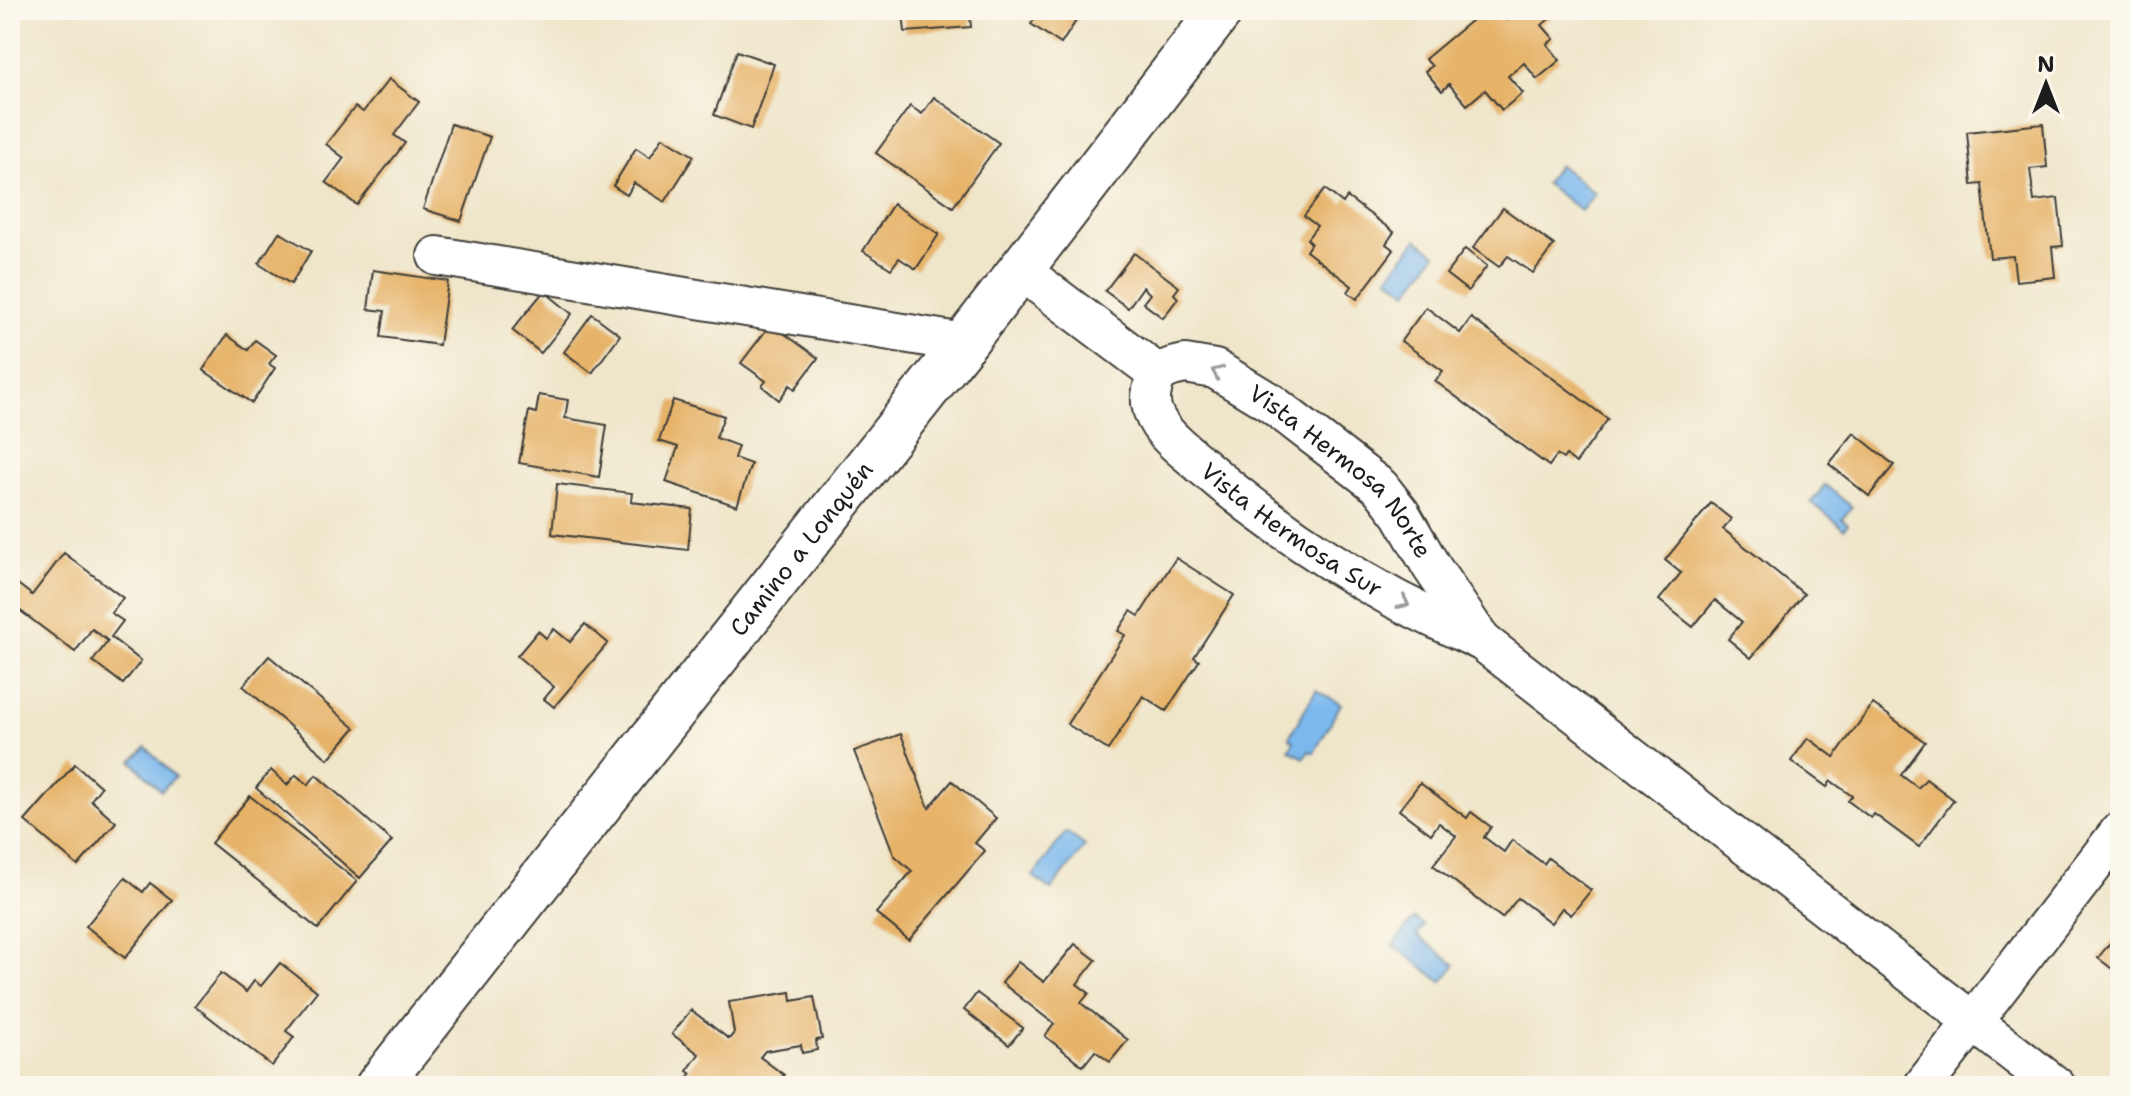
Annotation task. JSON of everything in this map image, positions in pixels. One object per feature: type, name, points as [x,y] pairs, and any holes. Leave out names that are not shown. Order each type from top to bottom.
[{"type":"main road","name":"Camino a Lonquén","points":[[378,1086],[964,343],[1221,10]]},
{"type":"street","points":[[437,256],[964,343]]},
{"type":"street","points":[[1020,270],[1157,373]]},
{"type":"street","name":"Vista Hermosa Norte","points":[[1157,373],[1185,364],[1215,369],[1271,403],[1380,487],[1401,514],[1431,566],[1483,642]]},
{"type":"street","name":"Vista Hermosa Sur","points":[[1157,373],[1151,405],[1158,421],[1170,438],[1230,490],[1339,566],[1483,642]]},
{"type":"street","points":[[1483,642],[2056,1086]]},
{"type":"street","points":[[1923,1086],[2120,831]]},
{"type":"water","points":[[1559,165],[1595,193],[1581,211],[1545,183]]},
{"type":"water","points":[[1417,239],[1436,254],[1408,292],[1388,277]]},
{"type":"water","points":[[1825,485],[1852,507],[1842,519],[1848,524],[1844,529],[1811,502]]},
{"type":"water","points":[[1316,690],[1341,704],[1314,753],[1309,751],[1304,758],[1289,750],[1294,741],[1289,737]]},
{"type":"water","points":[[146,747],[175,777],[161,791],[132,761]]},
{"type":"water","points":[[1066,832],[1085,846],[1051,890],[1033,876]]},
{"type":"water","points":[[1414,918],[1424,925],[1417,935],[1455,965],[1442,982],[1393,945]]},
{"type":"building","points":[[1009,10],[1010,14],[970,17],[971,27],[905,32],[903,12]]},
{"type":"building","points":[[1040,10],[1083,10],[1061,44],[1031,24]]},
{"type":"building","points":[[1484,10],[1500,10],[1508,20],[1520,10],[1560,10],[1542,25],[1554,39],[1547,44],[1560,60],[1537,79],[1524,63],[1508,76],[1523,93],[1502,110],[1485,90],[1467,105],[1449,84],[1442,91],[1425,71],[1432,66],[1425,59]]},
{"type":"building","points":[[737,51],[774,64],[751,129],[714,115]]},
{"type":"building","points":[[389,79],[419,102],[394,135],[405,143],[357,205],[326,182],[344,158],[326,144],[355,107],[363,112]]},
{"type":"building","points":[[934,97],[999,143],[953,207],[876,153],[910,106],[922,114]]},
{"type":"building","points":[[451,124],[490,137],[461,221],[423,209]]},
{"type":"building","points":[[2043,124],[2047,167],[2030,169],[2034,201],[2058,198],[2063,246],[2052,247],[2055,277],[2016,281],[2013,256],[1990,258],[1982,184],[1972,185],[1967,132]]},
{"type":"building","points":[[663,137],[694,156],[665,202],[634,183],[627,195],[613,186],[636,148],[650,157]]},
{"type":"building","points":[[1325,189],[1343,203],[1347,197],[1394,232],[1386,244],[1394,250],[1357,299],[1348,292],[1352,286],[1306,251],[1311,243],[1307,239],[1317,226],[1304,216]]},
{"type":"building","points":[[893,204],[939,234],[916,269],[899,258],[891,269],[863,251]]},
{"type":"building","points":[[1503,208],[1554,245],[1533,273],[1508,256],[1499,267],[1473,248]]},
{"type":"building","points":[[279,232],[311,251],[291,284],[259,264]]},
{"type":"building","points":[[1465,249],[1487,266],[1468,291],[1446,274]]},
{"type":"building","points":[[1134,253],[1179,287],[1174,294],[1178,298],[1163,318],[1143,303],[1150,294],[1143,287],[1128,308],[1105,291]]},
{"type":"building","points":[[373,270],[448,281],[439,345],[381,337],[385,311],[368,309]]},
{"type":"building","points":[[544,291],[572,314],[541,353],[512,330]]},
{"type":"building","points":[[1426,307],[1460,333],[1471,318],[1608,419],[1576,463],[1566,455],[1563,459],[1557,455],[1549,466],[1435,381],[1443,371],[1401,341]]},
{"type":"building","points":[[592,314],[620,335],[592,373],[564,352]]},
{"type":"building","points":[[771,324],[818,358],[795,389],[790,385],[779,400],[762,386],[766,381],[741,363]]},
{"type":"building","points":[[227,335],[248,350],[255,340],[276,355],[269,364],[275,368],[252,403],[203,370]]},
{"type":"building","points":[[539,395],[568,400],[565,418],[607,425],[599,477],[519,463],[529,411],[536,413]]},
{"type":"building","points":[[673,400],[724,416],[716,438],[738,446],[734,458],[751,464],[737,506],[666,482],[678,447],[659,441]]},
{"type":"building","points":[[1854,433],[1894,465],[1869,496],[1829,464]]},
{"type":"building","points":[[557,484],[632,493],[631,502],[692,509],[688,550],[552,534]]},
{"type":"building","points":[[1711,503],[1731,519],[1723,529],[1804,594],[1751,658],[1728,639],[1742,622],[1715,600],[1693,627],[1659,600],[1681,573],[1665,560]]},
{"type":"building","points":[[64,553],[123,598],[111,613],[123,621],[111,637],[141,661],[123,684],[93,661],[108,641],[92,629],[75,652],[10,603],[10,578],[32,595]]},
{"type":"building","points":[[1176,558],[1234,595],[1194,657],[1199,661],[1166,711],[1143,696],[1108,750],[1067,724],[1125,635],[1118,631],[1131,611],[1139,616]]},
{"type":"building","points":[[585,624],[608,643],[554,707],[544,699],[554,687],[517,656],[538,631],[546,638],[554,629],[570,642]]},
{"type":"building","points":[[269,656],[355,728],[328,759],[243,686]]},
{"type":"building","points":[[1873,704],[1925,742],[1901,775],[1918,788],[1926,779],[1954,800],[1919,847],[1874,814],[1871,818],[1848,801],[1852,796],[1831,781],[1827,787],[1791,761],[1808,738],[1834,757]]},
{"type":"building","points":[[901,734],[929,808],[952,781],[996,818],[975,843],[985,851],[909,940],[876,913],[912,871],[894,855],[854,751]]},
{"type":"building","points":[[75,764],[101,787],[91,800],[116,822],[78,866],[25,821]]},
{"type":"building","points":[[271,770],[287,785],[296,775],[308,785],[316,775],[392,841],[360,878],[256,788]]},
{"type":"building","points":[[1420,783],[1467,818],[1471,812],[1491,827],[1484,837],[1504,852],[1512,840],[1544,864],[1548,858],[1591,890],[1571,915],[1562,908],[1551,923],[1518,898],[1502,918],[1433,865],[1456,836],[1439,823],[1431,834],[1399,810]]},
{"type":"building","points":[[250,796],[357,881],[318,929],[211,843]]},
{"type":"building","points":[[125,878],[143,892],[150,883],[172,900],[125,958],[86,926]]},
{"type":"building","points":[[2120,930],[2120,975],[2098,958]]},
{"type":"building","points":[[1075,944],[1096,960],[1077,984],[1089,993],[1081,1003],[1128,1040],[1110,1062],[1095,1051],[1083,1066],[1045,1036],[1054,1024],[1002,983],[1018,962],[1044,982]]},
{"type":"building","points":[[280,963],[317,991],[286,1031],[294,1037],[272,1066],[195,1006],[221,973],[246,992],[254,981],[261,986]]},
{"type":"building","points":[[791,992],[792,1001],[814,997],[822,1039],[816,1040],[817,1050],[802,1053],[801,1045],[765,1051],[760,1057],[784,1075],[775,1086],[682,1086],[691,1074],[687,1071],[699,1054],[672,1034],[691,1010],[729,1039],[734,1033],[729,1002]]},
{"type":"building","points":[[977,993],[1023,1028],[1009,1045],[964,1010]]}]
